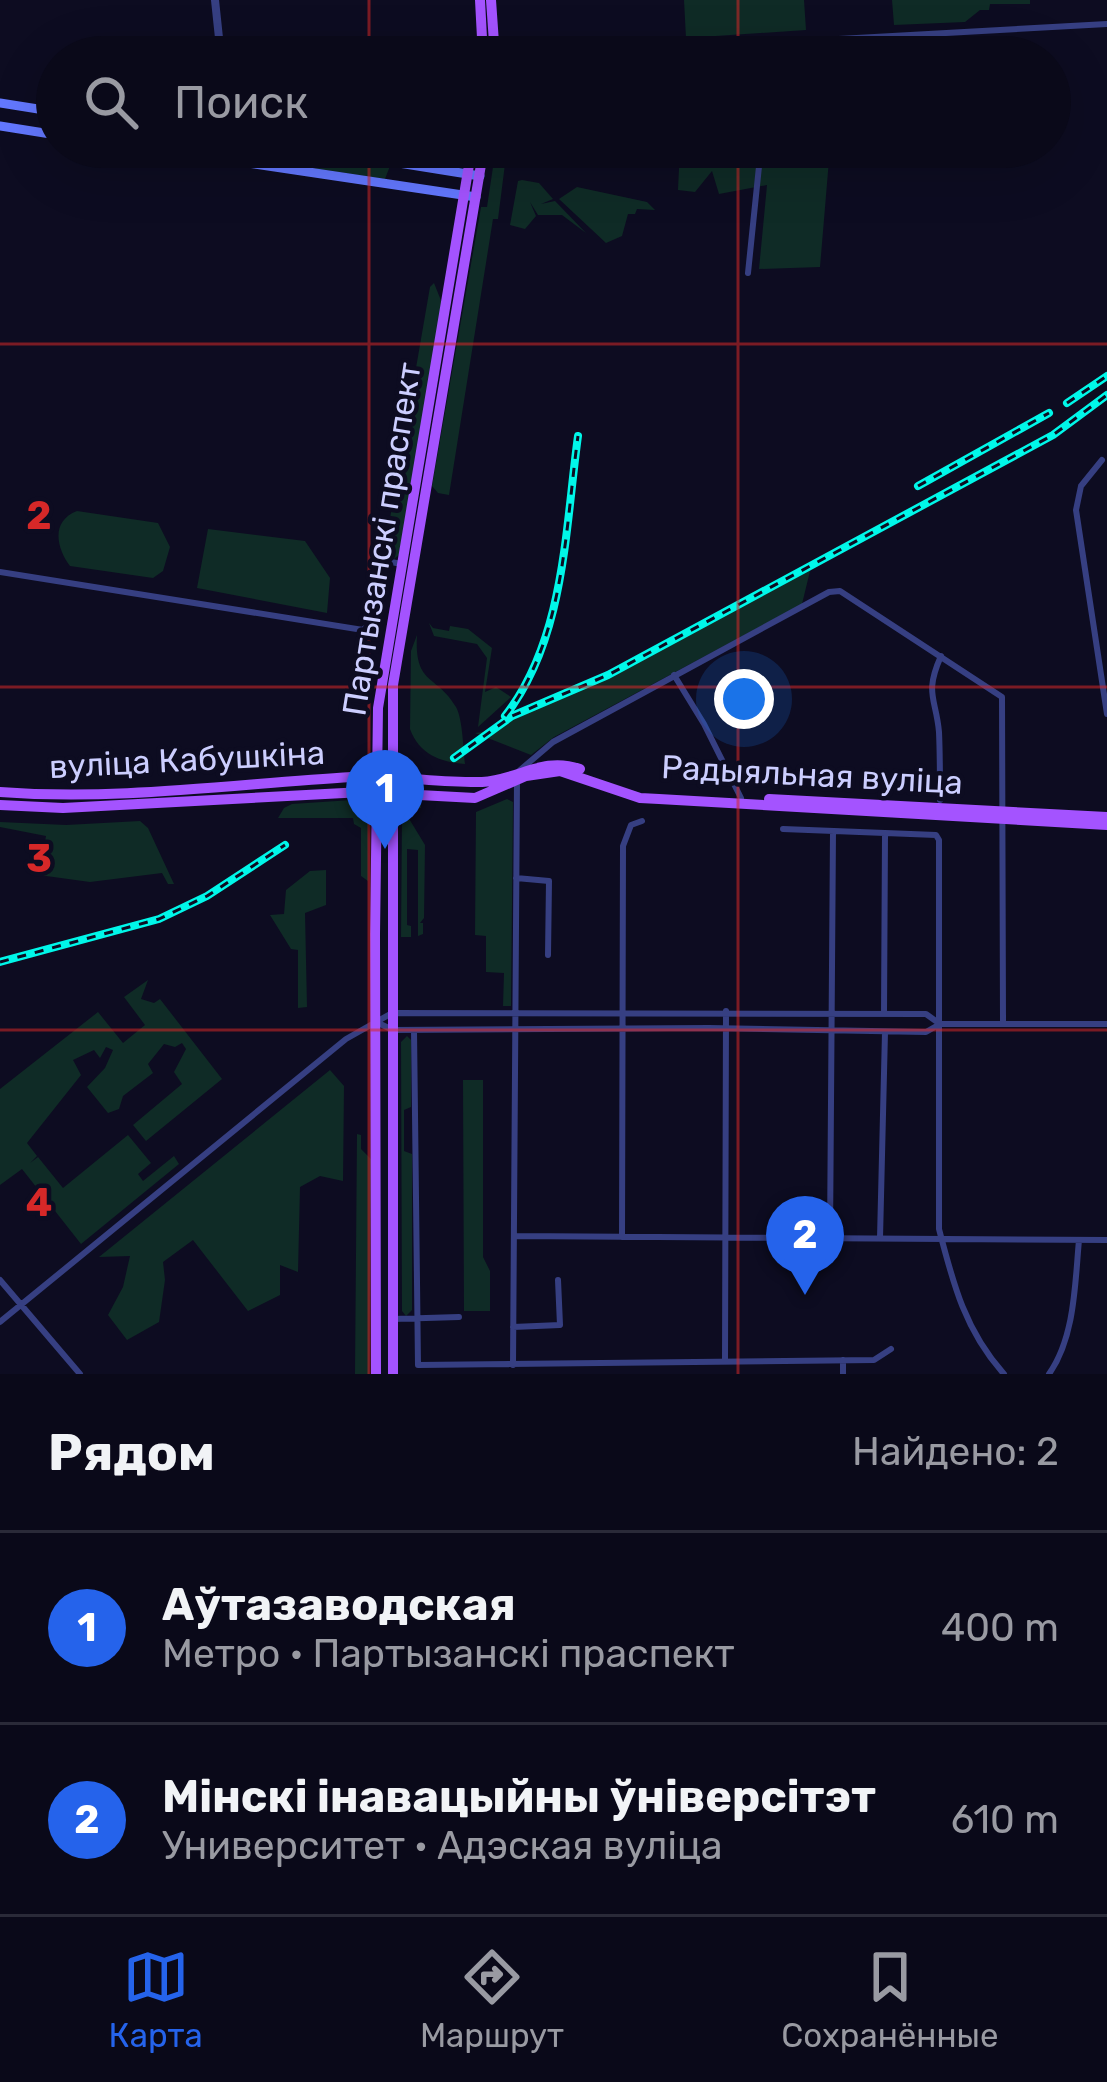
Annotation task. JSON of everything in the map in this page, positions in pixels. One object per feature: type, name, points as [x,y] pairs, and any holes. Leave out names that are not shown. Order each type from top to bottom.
[{"type":"main road","points":[[479,0],[485,36]]},
{"type":"main road","points":[[489,36],[491,0]]},
{"type":"main road","points":[[0,103],[36,109]]},
{"type":"main road","points":[[0,126],[36,132]]},
{"type":"main road","points":[[279,168],[470,196]]},
{"type":"main road","points":[[392,185],[394,168]]},
{"type":"main road","points":[[428,168],[473,175]]},
{"type":"main road","name":"Партызанскі праспект","points":[[392,1374],[393,685],[473,168]]},
{"type":"main road","name":"Партызанскі праспект","points":[[473,175],[476,168]]},
{"type":"main road","name":"Партызанскі праспект","points":[[376,1369],[378,708],[470,196]]},
{"type":"main road","points":[[402,565],[409,568],[412,580]]},
{"type":"main road","name":"Радыяльная вуліца","points":[[392,794],[476,798],[559,763],[642,791],[1003,816]]},
{"type":"main road","name":"Радыяльная вуліца","points":[[377,777],[479,782],[560,771],[658,800],[1107,821]]},
{"type":"main road","name":"вуліца Кабушкіна","points":[[0,792],[63,796],[377,777]]},
{"type":"main road","name":"вуліца Кабушкіна","points":[[0,805],[63,808],[392,794]]},
{"type":"main road","points":[[376,1305],[393,1319]]},
{"type":"main road","points":[[376,1369],[384,1360],[392,1374]]},
{"type":"street","points":[[215,0],[219,36]]},
{"type":"street","points":[[895,36],[1107,24]]},
{"type":"street","points":[[748,273],[759,168]]},
{"type":"street","points":[[1102,460],[1081,486],[1076,510],[1107,714]]},
{"type":"street","points":[[0,572],[363,630],[369,624],[380,560],[402,565]]},
{"type":"street","points":[[513,1365],[518,777],[531,757],[835,590],[1001,697],[1003,1023]]},
{"type":"street","points":[[940,656],[933,674],[931,706],[939,725],[940,800]]},
{"type":"street","points":[[674,675],[741,798]]},
{"type":"street","points":[[622,1237],[622,846],[631,825],[642,821]]},
{"type":"street","points":[[783,829],[936,835],[939,840],[941,1239],[971,1331],[1004,1374]]},
{"type":"street","points":[[830,1238],[833,831]]},
{"type":"street","points":[[884,1014],[885,834]]},
{"type":"street","points":[[516,878],[549,881],[548,956]]},
{"type":"street","points":[[725,1361],[726,1011]]},
{"type":"street","points":[[0,1322],[322,1058],[392,1013],[926,1014],[940,1024]]},
{"type":"street","points":[[376,1022],[393,1030],[885,1032],[926,1032],[940,1024],[1107,1024]]},
{"type":"street","points":[[414,1030],[418,1366],[874,1360],[891,1348]]},
{"type":"street","points":[[880,1239],[885,1032]]},
{"type":"street","points":[[514,1237],[1107,1240]]},
{"type":"street","points":[[1048,1374],[1066,1335],[1079,1240]]},
{"type":"street","points":[[0,1280],[80,1374]]},
{"type":"street","points":[[513,1327],[560,1325],[558,1280]]},
{"type":"street","points":[[393,1319],[459,1317]]},
{"type":"street","points":[[843,1360],[843,1374]]},
{"type":"green space","points":[[684,0],[804,0],[806,30],[686,36]]},
{"type":"green space","points":[[892,0],[1030,0],[1030,4],[990,4],[989,10],[980,10],[965,22],[894,25]]},
{"type":"green space","points":[[312,168],[389,168],[385,179]]},
{"type":"green space","points":[[493,168],[504,168],[449,495],[432,486],[481,207],[487,207]]},
{"type":"green space","points":[[679,168],[828,168],[820,267],[759,269],[767,185],[719,194],[712,171],[695,192],[678,190]]},
{"type":"green space","points":[[518,181],[539,183],[553,199],[541,204],[555,201],[586,233],[562,215],[538,215],[530,202],[536,216],[525,229],[510,225]]},
{"type":"green space","points":[[577,187],[647,202],[655,210],[637,209],[628,214],[622,236],[606,243],[559,199]]},
{"type":"green space","points":[[434,283],[442,303],[399,555],[394,559],[384,553]]},
{"type":"green space","points":[[77,511],[158,523],[170,547],[163,571],[153,578],[70,566],[58,535],[63,521]]},
{"type":"green space","points":[[208,529],[305,541],[330,578],[327,613],[197,588]]},
{"type":"green space","points":[[811,567],[802,604],[554,737],[531,755],[475,733],[496,730],[531,709],[611,677]]},
{"type":"green space","points":[[429,623],[449,631],[450,626],[468,629],[492,648],[485,692],[496,687],[511,697],[478,727],[487,658],[477,644],[434,636]]},
{"type":"green space","points":[[417,635],[423,671],[458,713],[465,764],[432,755],[410,729],[411,651]]},
{"type":"green space","points":[[507,799],[513,802],[511,1006],[503,1006],[504,973],[486,972],[486,936],[475,935],[476,812]]},
{"type":"green space","points":[[352,800],[368,809],[368,881],[361,876],[361,828],[353,818],[278,818],[292,804]]},
{"type":"green space","points":[[420,800],[421,808],[409,808],[408,817],[425,845],[423,934],[418,936],[418,850],[407,849],[411,937],[401,937],[402,815],[407,806]]},
{"type":"green space","points":[[140,821],[148,828],[174,884],[168,884],[162,873],[90,882],[39,875],[46,836],[0,827],[0,822]]},
{"type":"green space","points":[[326,870],[326,905],[305,913],[307,1007],[298,1008],[298,950],[291,949],[270,915],[284,914],[286,890],[310,871]]},
{"type":"green space","points":[[148,980],[141,999],[154,1003],[160,999],[222,1079],[146,1141],[133,1125],[182,1084],[174,1072],[186,1049],[182,1043],[175,1047],[164,1044],[148,1064],[153,1073],[123,1096],[119,1109],[108,1113],[87,1087],[105,1068],[113,1050],[106,1047],[100,1058],[94,1050],[73,1060],[81,1075],[27,1143],[37,1156],[30,1163],[38,1157],[63,1188],[128,1135],[151,1163],[138,1174],[143,1181],[174,1156],[179,1164],[81,1244],[22,1169],[0,1185],[0,1089],[98,1012],[123,1043],[145,1025],[124,997]]},
{"type":"green space","points":[[407,1036],[411,1040],[411,1107],[404,1110],[404,1151],[412,1154],[412,1310],[406,1316],[402,1311],[401,1042]]},
{"type":"green space","points":[[330,1070],[344,1086],[343,1181],[320,1176],[300,1187],[298,1272],[280,1265],[280,1295],[248,1311],[193,1240],[163,1262],[159,1322],[127,1340],[108,1315],[123,1287],[130,1256],[99,1257]]},
{"type":"green space","points":[[463,1080],[483,1080],[483,1257],[490,1271],[490,1311],[464,1311]]},
{"type":"green space","points":[[357,1134],[361,1135],[361,1149],[371,1159],[369,1374],[355,1374]]},
{"type":"railway","points":[[1067,403],[1107,376]]},
{"type":"railway","points":[[454,758],[512,716],[608,675],[1053,435],[1107,395]]},
{"type":"railway","points":[[918,486],[1049,413]]},
{"type":"railway","points":[[505,716],[525,686],[551,618],[578,436]]},
{"type":"railway","points":[[0,962],[159,919],[207,896],[285,845]]},
{"type":"place","name":"Аўтазаводская","points":[[385,849]]},
{"type":"place","name":"Мінскі інавацыйны ўніверсітэт","points":[[805,1295]]}]
